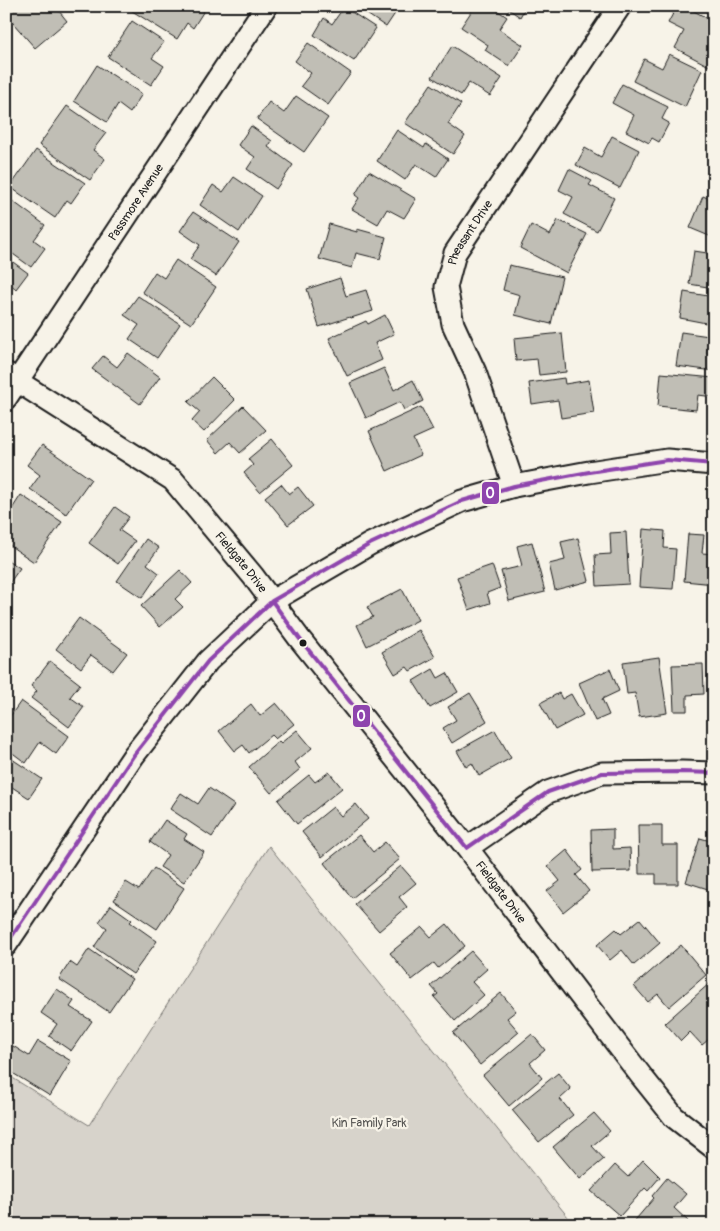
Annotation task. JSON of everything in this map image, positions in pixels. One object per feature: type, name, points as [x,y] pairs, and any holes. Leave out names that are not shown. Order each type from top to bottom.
[{"type":"street","name":"Passmore Avenue","points":[[10,384],[266,6]]},
{"type":"street","name":"Pheasant Drive","points":[[514,486],[475,372],[453,324],[446,287],[455,253],[620,6]]},
{"type":"street","name":"Fieldgate Drive","points":[[10,384],[173,480],[272,600],[467,848],[674,1117],[714,1148]]},
{"type":"street","points":[[6,945],[134,755],[208,661],[272,600],[370,544],[462,501],[514,486],[667,460],[714,464]]},
{"type":"street","points":[[467,848],[548,792],[602,773],[714,773]]},
{"type":"green space","name":"Kin Family Park","points":[[269,846],[568,1217],[562,1225],[6,1225],[6,1074],[89,1125]]},
{"type":"building","points":[[6,6],[55,6],[67,21],[35,48],[6,15]]},
{"type":"building","points":[[130,6],[207,6],[193,28],[187,23],[177,39],[129,9]]},
{"type":"building","points":[[355,6],[400,6],[386,27]]},
{"type":"building","points":[[475,6],[491,6],[507,17],[499,29],[523,45],[509,66],[485,50],[488,45],[461,27]]},
{"type":"building","points":[[504,6],[526,6],[520,17]]},
{"type":"building","points":[[677,6],[685,6],[714,22],[714,58],[709,66],[675,48],[684,31],[668,23]]},
{"type":"building","points":[[344,7],[376,28],[354,61],[314,35],[324,18],[332,24]]},
{"type":"building","points":[[132,21],[164,42],[152,58],[164,66],[151,85],[108,57]]},
{"type":"building","points":[[308,43],[351,73],[328,105],[301,86],[311,73],[295,61]]},
{"type":"building","points":[[452,46],[502,78],[490,96],[469,83],[461,95],[432,77]]},
{"type":"building","points":[[669,54],[702,70],[685,107],[633,81],[644,59],[662,68]]},
{"type":"building","points":[[97,65],[142,94],[130,113],[118,104],[107,122],[74,101]]},
{"type":"building","points":[[431,84],[461,104],[448,124],[465,136],[453,154],[405,123]]},
{"type":"building","points":[[622,84],[668,107],[662,119],[669,123],[659,142],[652,138],[649,143],[626,131],[634,115],[612,103]]},
{"type":"building","points":[[296,96],[328,118],[304,152],[257,119],[269,102],[284,113]]},
{"type":"building","points":[[67,106],[106,133],[93,150],[105,159],[90,180],[39,145]]},
{"type":"building","points":[[251,126],[272,141],[268,147],[293,165],[276,189],[247,169],[255,157],[238,145]]},
{"type":"building","points":[[397,130],[424,148],[426,144],[448,159],[436,177],[416,164],[405,180],[377,161]]},
{"type":"building","points":[[612,136],[639,150],[620,188],[576,165],[585,148],[601,157]]},
{"type":"building","points":[[36,150],[85,183],[71,203],[67,200],[55,218],[10,187]]},
{"type":"building","points":[[569,169],[592,181],[589,185],[614,198],[597,231],[564,214],[573,197],[559,190]]},
{"type":"building","points":[[369,171],[416,199],[404,218],[387,209],[378,224],[352,209],[359,198],[355,195]]},
{"type":"building","points":[[234,177],[262,196],[239,232],[200,205],[213,185],[223,192]]},
{"type":"building","points":[[703,196],[714,201],[714,238],[690,228]]},
{"type":"building","points":[[7,197],[45,225],[34,240],[45,248],[31,267],[6,249]]},
{"type":"building","points":[[193,212],[239,242],[216,276],[190,259],[200,245],[180,231]]},
{"type":"building","points":[[558,220],[587,234],[567,273],[520,248],[531,225],[550,235]]},
{"type":"building","points":[[329,224],[357,232],[357,229],[386,237],[380,259],[356,253],[352,268],[319,259]]},
{"type":"building","points":[[694,251],[714,254],[714,288],[689,284]]},
{"type":"building","points":[[6,257],[28,273],[16,289],[8,282],[6,284]]},
{"type":"building","points":[[176,260],[216,287],[191,324],[142,292],[155,272],[164,278]]},
{"type":"building","points":[[509,265],[562,277],[551,324],[515,315],[520,295],[503,290]]},
{"type":"building","points":[[340,278],[346,296],[366,290],[373,311],[319,327],[307,289]]},
{"type":"building","points":[[684,292],[714,297],[714,315],[708,314],[706,323],[680,318]]},
{"type":"building","points":[[138,296],[180,324],[157,358],[129,339],[139,325],[124,315]]},
{"type":"building","points":[[385,315],[394,334],[375,343],[382,360],[347,376],[329,338],[366,321],[368,324]]},
{"type":"building","points":[[681,332],[709,336],[707,353],[714,354],[714,371],[676,366]]},
{"type":"building","points":[[562,333],[566,372],[539,375],[537,359],[516,361],[514,338]]},
{"type":"building","points":[[128,353],[160,377],[140,404],[92,369],[103,356],[117,367]]},
{"type":"building","points":[[384,368],[394,390],[413,380],[423,401],[404,410],[400,402],[366,418],[350,383]]},
{"type":"building","points":[[661,373],[714,378],[714,397],[698,395],[696,410],[658,406]]},
{"type":"building","points":[[212,377],[235,400],[204,432],[192,421],[200,412],[188,402]]},
{"type":"building","points":[[564,378],[565,384],[589,380],[594,413],[561,418],[558,400],[532,404],[529,383]]},
{"type":"building","points":[[243,406],[266,430],[240,453],[230,442],[218,453],[207,440]]},
{"type":"building","points":[[421,407],[433,430],[413,439],[421,455],[387,471],[369,431]]},
{"type":"building","points":[[272,439],[293,465],[260,492],[244,473],[253,465],[248,459]]},
{"type":"building","points":[[42,445],[91,479],[66,514],[30,489],[40,475],[27,465]]},
{"type":"building","points":[[281,484],[289,494],[298,487],[313,506],[288,525],[265,497]]},
{"type":"building","points":[[21,495],[62,522],[34,562],[6,543],[6,510],[10,512]]},
{"type":"building","points":[[115,507],[129,517],[119,530],[135,541],[118,564],[89,543]]},
{"type":"building","points":[[643,529],[665,531],[664,548],[676,549],[673,589],[639,587]]},
{"type":"building","points":[[626,532],[629,584],[597,586],[595,555],[611,554],[610,533]]},
{"type":"building","points":[[688,534],[704,535],[702,553],[714,554],[714,584],[684,581]]},
{"type":"building","points":[[578,538],[589,581],[555,590],[549,564],[565,560],[561,542]]},
{"type":"building","points":[[146,539],[159,548],[147,564],[159,573],[142,598],[117,581]]},
{"type":"building","points":[[532,542],[545,592],[509,601],[501,571],[522,566],[517,546]]},
{"type":"building","points":[[6,559],[20,568],[6,588]]},
{"type":"building","points":[[492,565],[500,588],[487,593],[490,603],[469,610],[457,577]]},
{"type":"building","points":[[180,570],[192,583],[175,599],[183,607],[160,627],[141,606]]},
{"type":"building","points":[[402,589],[418,620],[367,646],[357,625],[373,617],[367,607]]},
{"type":"building","points":[[79,618],[127,653],[113,671],[91,655],[81,668],[56,649]]},
{"type":"building","points":[[419,630],[435,657],[410,671],[407,667],[395,674],[382,652]]},
{"type":"building","points":[[659,657],[667,713],[639,717],[635,693],[627,694],[623,662]]},
{"type":"building","points":[[50,661],[80,684],[70,697],[84,707],[69,727],[31,698],[37,691],[31,686]]},
{"type":"building","points":[[703,664],[704,694],[687,695],[687,711],[674,711],[672,665]]},
{"type":"building","points":[[433,669],[438,678],[447,673],[458,692],[430,708],[413,681]]},
{"type":"building","points":[[610,669],[619,691],[602,699],[609,715],[595,721],[579,683]]},
{"type":"building","points":[[470,693],[487,721],[452,743],[443,728],[456,720],[448,707]]},
{"type":"building","points":[[559,693],[562,699],[571,694],[583,715],[555,730],[540,703]]},
{"type":"building","points":[[21,701],[69,736],[56,754],[40,742],[26,763],[6,748],[6,722]]},
{"type":"building","points":[[276,703],[294,724],[275,739],[271,735],[249,753],[243,745],[235,751],[219,731],[251,704],[260,716]]},
{"type":"building","points":[[297,730],[312,748],[295,762],[300,769],[271,793],[249,767],[279,741],[281,743]]},
{"type":"building","points":[[495,730],[511,758],[479,776],[472,763],[466,767],[457,751]]},
{"type":"building","points":[[6,755],[42,779],[29,798],[12,787],[6,795]]},
{"type":"building","points":[[329,772],[342,788],[297,824],[278,800],[309,775],[315,782]]},
{"type":"building","points":[[209,788],[234,805],[212,837],[170,809],[181,793],[198,804]]},
{"type":"building","points":[[356,804],[368,819],[322,857],[302,832],[333,807],[341,816]]},
{"type":"building","points":[[165,820],[187,834],[184,839],[204,852],[184,882],[160,867],[168,855],[150,842]]},
{"type":"building","points":[[638,825],[662,825],[662,845],[678,845],[678,884],[656,884],[656,874],[639,874]]},
{"type":"building","points":[[613,829],[613,849],[630,848],[631,871],[592,872],[591,830]]},
{"type":"building","points":[[359,835],[373,852],[385,842],[400,859],[352,898],[324,863]]},
{"type":"building","points":[[700,838],[714,842],[714,891],[686,882]]},
{"type":"building","points":[[567,850],[582,870],[576,875],[589,891],[563,912],[547,891],[560,881],[548,866]]},
{"type":"building","points":[[401,866],[416,883],[399,897],[407,907],[379,931],[355,904]]},
{"type":"building","points":[[154,868],[184,888],[157,929],[114,900],[126,882],[139,890]]},
{"type":"building","points":[[111,905],[132,920],[130,922],[157,941],[133,974],[94,947],[107,928],[99,922]]},
{"type":"building","points":[[640,919],[660,943],[634,965],[622,950],[610,960],[597,945],[616,929],[621,934]]},
{"type":"building","points":[[447,924],[465,946],[438,968],[434,963],[412,980],[390,953],[422,927],[431,937]]},
{"type":"building","points":[[681,945],[706,975],[669,1007],[658,994],[648,1002],[634,986]]},
{"type":"building","points":[[89,949],[132,979],[109,1012],[59,979],[70,962],[77,967]]},
{"type":"building","points":[[471,951],[487,969],[472,982],[484,995],[455,1021],[434,997],[438,994],[431,986]]},
{"type":"building","points":[[711,982],[714,986],[714,1035],[702,1045],[690,1032],[681,1041],[665,1023]]},
{"type":"building","points":[[57,989],[74,1001],[70,1007],[92,1021],[71,1051],[49,1036],[57,1024],[41,1013]]},
{"type":"building","points":[[501,993],[516,1011],[507,1018],[519,1032],[480,1065],[453,1033]]},
{"type":"building","points":[[532,1034],[545,1050],[530,1063],[542,1078],[509,1106],[483,1075]]},
{"type":"building","points":[[38,1041],[71,1061],[50,1096],[6,1069],[6,1056],[13,1046],[29,1056]]},
{"type":"building","points":[[558,1073],[571,1089],[560,1099],[573,1115],[539,1142],[512,1110]]},
{"type":"building","points":[[594,1113],[610,1131],[592,1146],[604,1159],[580,1179],[553,1147]]},
{"type":"building","points":[[643,1160],[660,1177],[648,1191],[645,1188],[620,1216],[591,1191],[615,1165],[628,1177]]},
{"type":"building","points":[[667,1178],[686,1194],[674,1208],[688,1221],[685,1225],[631,1225],[654,1198],[652,1196]]},
{"type":"transit line","name":"O","points":[[6,945],[134,755],[208,661],[272,601],[370,544],[462,501],[514,486],[667,460],[714,464]]},
{"type":"transit line","name":"O","points":[[272,601],[299,638],[467,848],[548,792],[602,773],[714,773]]}]
